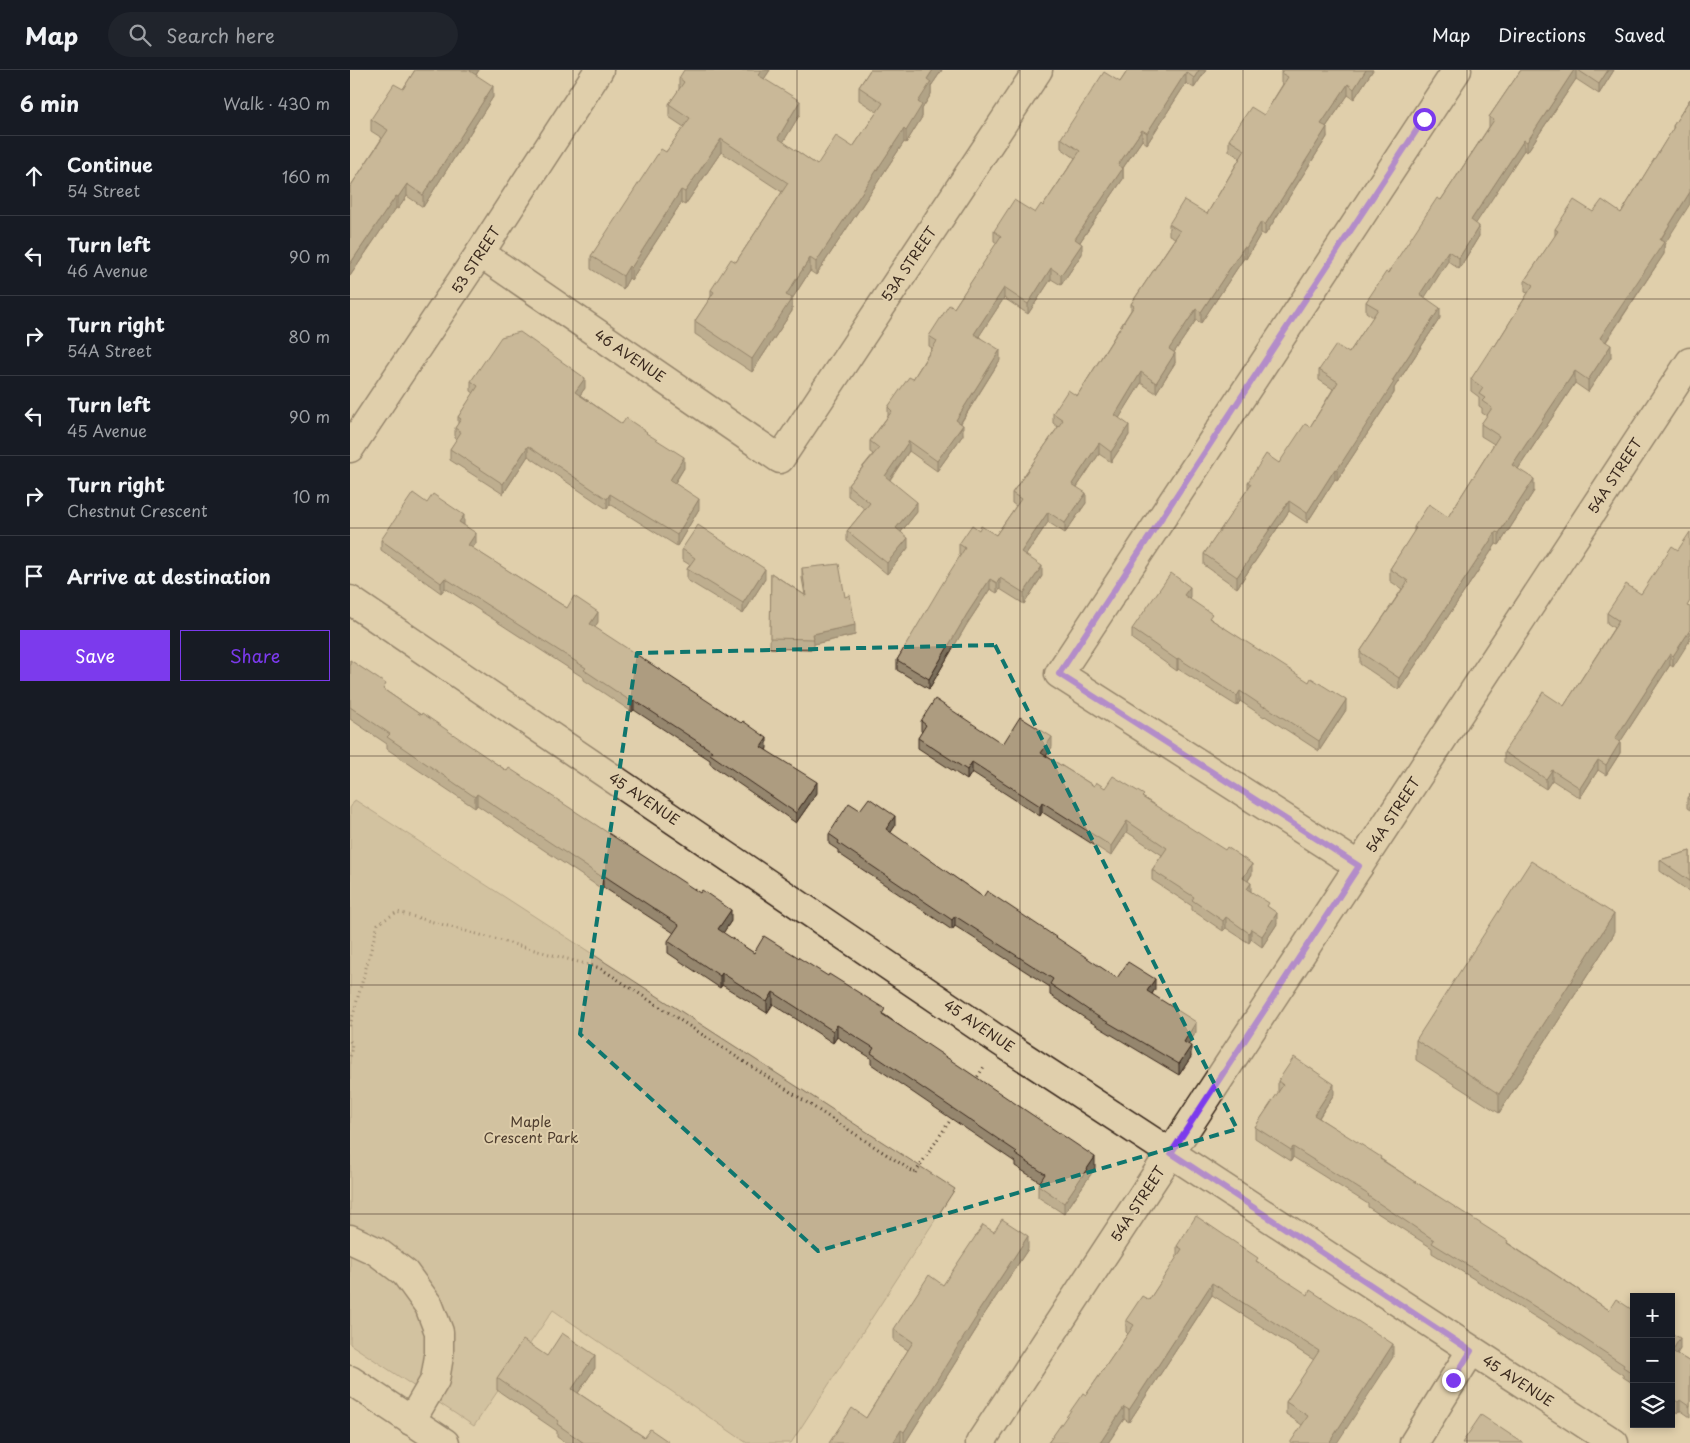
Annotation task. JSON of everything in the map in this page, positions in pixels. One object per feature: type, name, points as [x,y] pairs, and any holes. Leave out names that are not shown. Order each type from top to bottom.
[{"type":"street","name":"53 STREET","points":[[350,448],[599,70]]},
{"type":"street","name":"53A STREET","points":[[780,459],[1038,70]]},
{"type":"street","points":[[1359,866],[1059,674],[1457,70]]},
{"type":"street","name":"46 AVENUE","points":[[480,253],[780,459]]},
{"type":"street","name":"54A STREET","points":[[980,1443],[1690,362]]},
{"type":"street","name":"45 AVENUE","points":[[350,600],[1001,1042],[1614,1443]]},
{"type":"street","points":[[350,1239],[376,1251],[405,1273],[429,1306],[439,1332],[439,1356],[435,1380],[411,1420]]},
{"type":"street","points":[[1414,1443],[1471,1351]]},
{"type":"street","points":[[350,1380],[445,1443]]},
{"type":"path","points":[[350,1026],[378,924],[397,912],[600,968],[915,1173],[957,1109]]},
{"type":"path","points":[[350,1041],[352,1044],[350,1060]]},
{"type":"path","points":[[972,1085],[1001,1042]]},
{"type":"highlighted area","points":[[995,645],[1237,1129],[818,1251],[580,1034],[637,653]]},
{"type":"green space","name":"Maple Crescent Park","points":[[355,800],[955,1189],[791,1443],[747,1443],[553,1310],[474,1426],[350,1344],[350,808]]},
{"type":"building","points":[[415,70],[471,70],[493,86],[423,195],[407,184],[398,197],[396,196],[350,264],[350,187],[388,130],[371,119],[394,84],[403,89]]},
{"type":"building","points":[[684,70],[762,70],[758,75],[800,101],[778,138],[817,165],[836,136],[853,147],[883,103],[859,87],[870,70],[933,70],[927,79],[931,82],[918,102],[922,105],[906,131],[904,129],[816,262],[810,258],[786,295],[792,298],[752,359],[695,321],[714,292],[711,290],[731,259],[736,262],[788,183],[721,139],[685,192],[681,190],[631,268],[629,266],[623,276],[591,256],[661,149],[666,152],[690,118],[669,104],[684,82],[679,78]]},
{"type":"building","points":[[1128,70],[1199,70],[1194,78],[1186,72],[1147,133],[1142,130],[1118,165],[1123,168],[1075,239],[1082,244],[1061,275],[1051,268],[1028,304],[1004,288],[974,334],[1000,350],[956,420],[963,425],[937,461],[909,441],[885,476],[917,502],[896,528],[908,538],[887,563],[847,531],[870,503],[848,485],[879,448],[870,441],[892,411],[888,407],[909,377],[913,379],[937,341],[929,336],[949,305],[954,308],[1001,236],[994,231],[1014,200],[1035,213],[1041,204],[1043,206],[1080,151],[1061,138],[1104,72],[1120,82]]},
{"type":"building","points":[[1283,70],[1366,70],[1354,89],[1348,84],[1321,124],[1327,127],[1265,225],[1261,222],[1246,248],[1244,247],[1201,312],[1196,309],[1169,349],[1175,353],[1156,383],[1141,372],[1115,415],[1129,425],[1111,452],[1099,443],[1072,484],[1086,493],[1065,523],[1048,512],[1021,552],[1042,566],[1024,593],[1000,578],[997,583],[990,579],[929,679],[897,660],[965,548],[959,544],[972,525],[979,530],[981,526],[996,535],[1021,499],[1012,493],[1063,420],[1053,413],[1068,390],[1077,396],[1134,306],[1131,304],[1180,231],[1169,224],[1184,200],[1207,214],[1245,150],[1229,140],[1251,107],[1264,115],[1288,77],[1281,73]]},
{"type":"building","points":[[1521,70],[1574,70],[1527,142],[1524,140],[1471,220],[1479,226],[1459,258],[1448,251],[1420,294],[1440,308],[1337,470],[1335,469],[1307,513],[1289,501],[1237,577],[1204,554],[1251,484],[1248,482],[1266,454],[1279,463],[1305,424],[1310,427],[1338,382],[1319,370],[1336,345],[1349,353],[1378,309],[1366,302],[1386,272],[1388,273],[1437,198],[1441,200],[1494,120],[1489,117]]},
{"type":"building","points":[[1578,70],[1608,70],[1599,84]]},
{"type":"building","points":[[1690,99],[1690,192],[1660,240],[1664,242],[1600,338],[1611,345],[1588,380],[1575,371],[1512,465],[1534,479],[1499,533],[1496,532],[1399,678],[1360,652],[1408,581],[1390,569],[1416,528],[1414,527],[1429,504],[1448,517],[1499,436],[1481,424],[1492,408],[1482,401],[1485,398],[1479,394],[1483,388],[1471,379],[1493,345],[1495,346],[1533,285],[1525,280],[1558,231],[1555,229],[1574,200],[1593,212],[1602,200],[1621,213]]},
{"type":"building","points":[[520,332],[585,378],[575,392],[622,424],[626,418],[684,457],[670,480],[699,499],[677,535],[610,494],[607,499],[528,446],[503,484],[450,449],[461,432],[455,428],[461,419],[458,417],[478,386],[471,381],[501,337]]},
{"type":"building","points":[[413,493],[427,503],[433,494],[464,515],[459,522],[476,533],[468,545],[567,608],[574,596],[598,612],[590,624],[767,738],[761,747],[817,782],[796,813],[710,754],[712,751],[634,700],[632,702],[584,670],[586,668],[445,578],[441,583],[381,540]]},
{"type":"building","points":[[698,525],[765,569],[743,603],[687,569],[695,558],[682,549]]},
{"type":"building","points":[[1690,532],[1690,601],[1687,606],[1690,607],[1690,630],[1673,656],[1670,654],[1615,739],[1620,742],[1606,765],[1598,760],[1580,788],[1552,770],[1546,779],[1504,752],[1543,692],[1564,706],[1619,621],[1607,613],[1626,584],[1641,594],[1672,546],[1678,550]]},
{"type":"building","points":[[839,564],[845,597],[850,595],[855,625],[813,634],[814,639],[770,638],[771,573],[806,596],[802,568]]},
{"type":"building","points":[[1171,573],[1190,587],[1184,595],[1212,614],[1209,618],[1309,682],[1311,678],[1346,700],[1319,741],[1240,691],[1237,696],[1178,658],[1177,660],[1132,629]]},
{"type":"building","points":[[350,660],[386,684],[383,689],[421,715],[422,713],[507,771],[509,768],[700,893],[702,890],[731,910],[718,929],[754,953],[764,936],[828,976],[829,974],[885,1009],[882,1014],[1095,1157],[1064,1203],[1038,1185],[1045,1174],[1015,1154],[1017,1152],[871,1053],[874,1048],[837,1025],[833,1031],[773,992],[767,1002],[722,973],[720,976],[668,941],[679,925],[603,875],[602,877],[477,794],[475,797],[387,737],[390,734],[350,707]]},
{"type":"building","points":[[935,699],[1003,744],[1020,717],[1052,737],[1041,753],[1094,786],[1096,782],[1105,788],[1113,776],[1144,795],[1142,797],[1225,850],[1227,847],[1252,864],[1243,878],[1251,883],[1247,889],[1269,903],[1267,906],[1277,913],[1262,936],[1251,929],[1249,933],[1226,917],[1223,921],[1192,900],[1194,897],[1152,870],[1167,848],[1127,821],[1111,846],[1042,802],[1040,806],[972,762],[967,770],[918,738],[926,725],[921,721]]},
{"type":"building","points":[[869,798],[895,816],[886,829],[983,897],[987,891],[1117,978],[1128,962],[1155,979],[1147,991],[1196,1022],[1184,1042],[1191,1046],[1179,1064],[1097,1016],[1050,984],[1053,979],[955,916],[952,920],[838,843],[839,841],[829,834],[849,803],[860,810]]},
{"type":"building","points":[[1690,851],[1690,881],[1660,860]]},
{"type":"building","points":[[1531,861],[1614,914],[1499,1094],[1416,1040]]},
{"type":"building","points":[[1294,1057],[1334,1084],[1314,1115],[1381,1157],[1380,1159],[1508,1241],[1507,1243],[1609,1310],[1616,1299],[1630,1308],[1630,1371],[1623,1367],[1624,1365],[1545,1313],[1432,1243],[1434,1240],[1369,1195],[1293,1147],[1291,1150],[1255,1127],[1283,1085],[1278,1081]]},
{"type":"building","points":[[1196,1216],[1258,1258],[1256,1261],[1308,1295],[1310,1290],[1393,1344],[1329,1443],[1290,1443],[1308,1416],[1286,1402],[1319,1351],[1212,1283],[1129,1410],[1124,1407],[1100,1443],[1048,1443],[1083,1393],[1086,1395],[1134,1325],[1126,1320],[1142,1296],[1149,1300],[1182,1249],[1177,1246]]},
{"type":"building","points":[[1002,1219],[1028,1236],[976,1315],[904,1432],[901,1430],[893,1443],[829,1443],[852,1408],[866,1418],[913,1342],[894,1329],[929,1275],[943,1285],[983,1225],[994,1232]]},
{"type":"building","points":[[562,1333],[595,1355],[572,1389],[644,1437],[650,1429],[668,1443],[584,1443],[557,1424],[559,1421],[497,1378],[523,1340],[547,1356]]},
{"type":"building","points":[[1675,1335],[1680,1338],[1675,1346]]},
{"type":"building","points":[[1675,1353],[1690,1362],[1690,1407],[1680,1400],[1678,1402],[1675,1400]]},
{"type":"building","points":[[1481,1415],[1523,1443],[1462,1443]]},
{"type":"route","points":[[1424,119],[1059,674],[1359,866],[1171,1153],[1471,1351],[1453,1380]]}]
